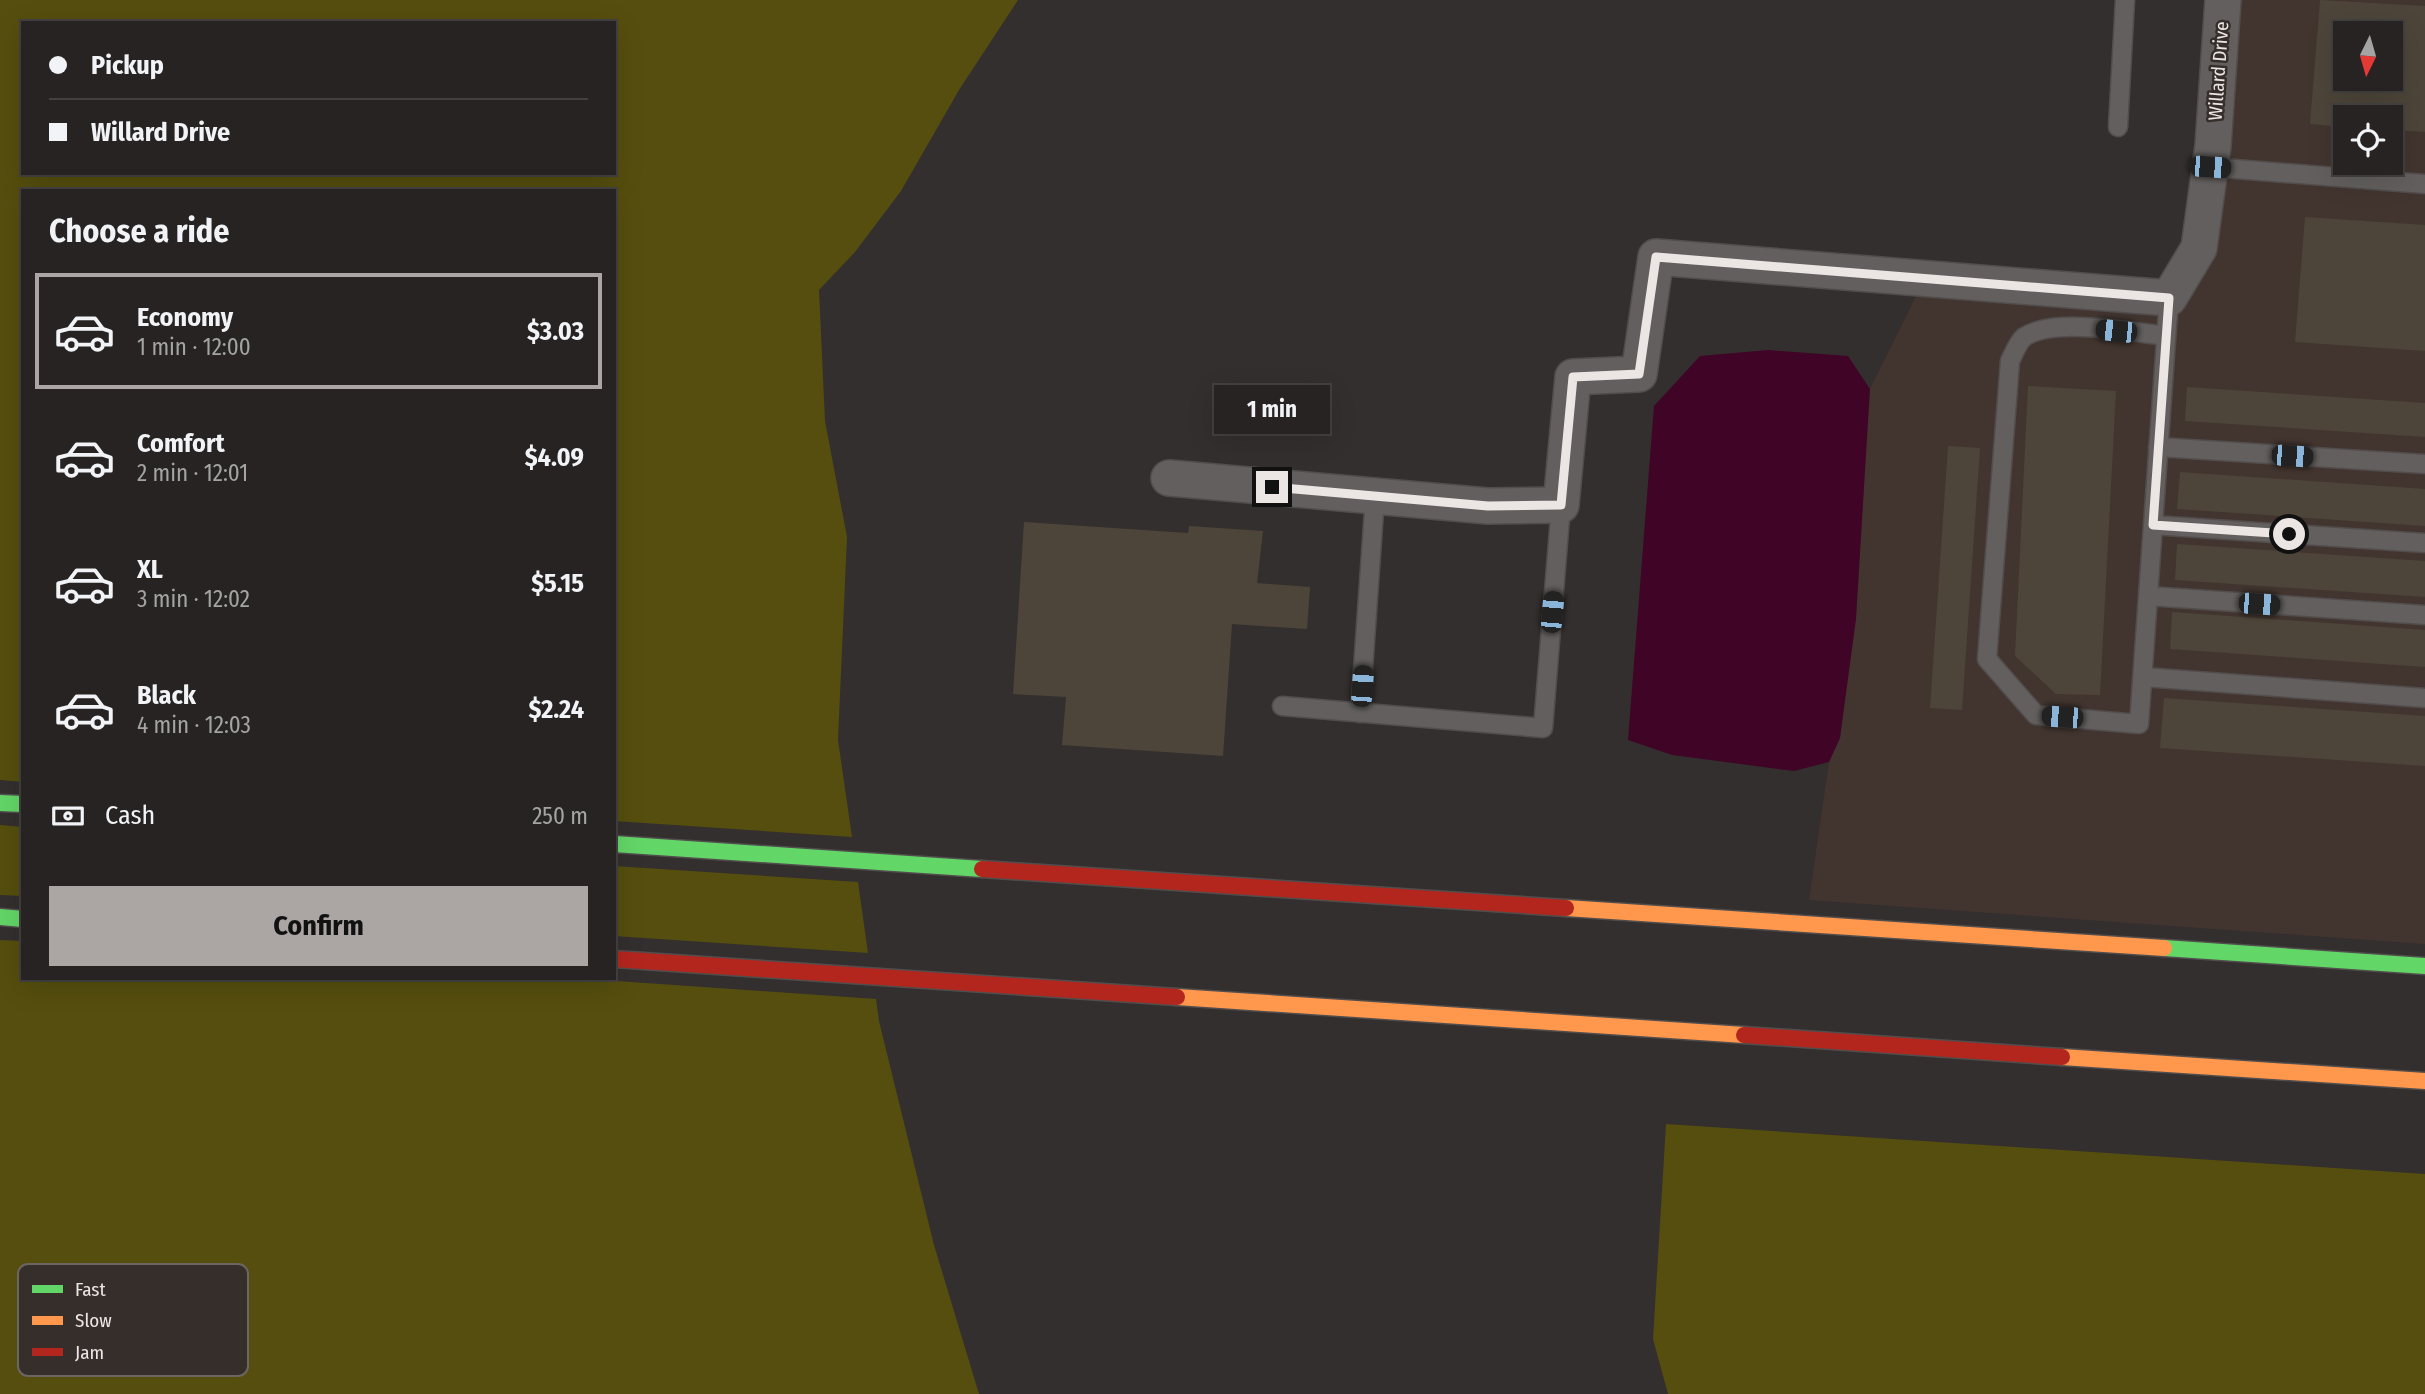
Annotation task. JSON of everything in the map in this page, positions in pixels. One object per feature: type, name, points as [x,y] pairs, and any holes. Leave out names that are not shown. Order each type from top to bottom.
[{"type":"main road","points":[[0,803],[21,804]]},
{"type":"main road","points":[[616,844],[2425,966]]},
{"type":"main road","points":[[0,917],[21,919]]},
{"type":"main road","points":[[616,959],[2425,1081]]},
{"type":"street","name":"Willard Drive","points":[[2169,298],[2199,248],[2210,167],[2223,0]]},
{"type":"street","points":[[1169,478],[1488,506],[1561,505],[1573,377],[1639,374],[1656,257],[2169,298]]},
{"type":"lane","points":[[2118,127],[2125,0]]},
{"type":"lane","points":[[2210,167],[2425,184]]},
{"type":"lane","points":[[2166,336],[2065,326],[2040,330],[2022,339],[2010,360],[1987,659],[2036,715],[2139,723],[2169,298]]},
{"type":"lane","points":[[2158,447],[2425,464]]},
{"type":"lane","points":[[1360,713],[1375,496]]},
{"type":"lane","points":[[1282,706],[1543,728],[1561,505]]},
{"type":"lane","points":[[2153,525],[2425,543]]},
{"type":"lane","points":[[2148,596],[2425,615]]},
{"type":"lane","points":[[2143,677],[2425,698]]},
{"type":"shaded area","points":[[0,0],[1018,0],[959,90],[901,191],[855,252],[819,290],[825,421],[847,537],[838,740],[852,837],[616,821],[616,189],[21,189],[21,782],[0,780]]},
{"type":"shaded area","points":[[2206,0],[2425,0],[2425,944],[1809,900],[1829,762],[1840,738],[1870,389],[1926,276],[2183,290]]},
{"type":"shaded area","points":[[1768,350],[1848,356],[1870,389],[1856,619],[1840,738],[1829,762],[1794,771],[1672,755],[1628,740],[1654,406],[1700,356]]},
{"type":"shaded area","points":[[0,825],[21,827],[21,896],[0,895]]},
{"type":"shaded area","points":[[616,866],[858,882],[868,953],[616,936]]},
{"type":"shaded area","points":[[0,940],[21,941],[21,980],[603,980],[876,999],[879,1021],[934,1245],[979,1394],[0,1394]]},
{"type":"shaded area","points":[[1666,1124],[2425,1174],[2425,1394],[1668,1394],[1653,1339]]},
{"type":"building","points":[[2320,0],[2425,6],[2425,132],[2403,131],[2403,105],[2333,105],[2333,126],[2310,124]]},
{"type":"building","points":[[2305,217],[2425,225],[2425,351],[2295,342]]},
{"type":"building","points":[[2028,386],[2116,391],[2100,695],[2056,694],[2015,656]]},
{"type":"building","points":[[2187,387],[2425,403],[2425,437],[2185,421]]},
{"type":"building","points":[[1948,446],[1980,448],[1962,710],[1930,708]]},
{"type":"building","points":[[2180,472],[2425,489],[2425,526],[2177,509]]},
{"type":"building","points":[[1024,522],[1188,533],[1189,526],[1263,531],[1257,583],[1310,587],[1307,629],[1232,624],[1223,756],[1062,745],[1066,697],[1013,694]]},
{"type":"building","points":[[2177,544],[2425,561],[2425,597],[2175,580]]},
{"type":"building","points":[[2172,612],[2425,630],[2425,667],[2170,649]]},
{"type":"building","points":[[2164,698],[2425,716],[2425,766],[2160,748]]},
{"type":"traffic: fast","points":[[0,803],[21,804]]},
{"type":"traffic: fast","points":[[616,844],[982,869]]},
{"type":"traffic: fast","points":[[0,917],[21,919]]},
{"type":"traffic: fast","points":[[2164,948],[2425,966]]},
{"type":"traffic: slow","points":[[1566,908],[2164,948]]},
{"type":"traffic: slow","points":[[1177,997],[1744,1035]]},
{"type":"traffic: slow","points":[[2062,1057],[2425,1081]]},
{"type":"traffic: jam","points":[[982,869],[1566,908]]},
{"type":"traffic: jam","points":[[616,959],[1177,997]]},
{"type":"traffic: jam","points":[[1744,1035],[2062,1057]]},
{"type":"route","points":[[1272,487],[1488,506],[1561,505],[1573,377],[1639,374],[1656,257],[2169,298],[2153,525],[2289,534]]}]
